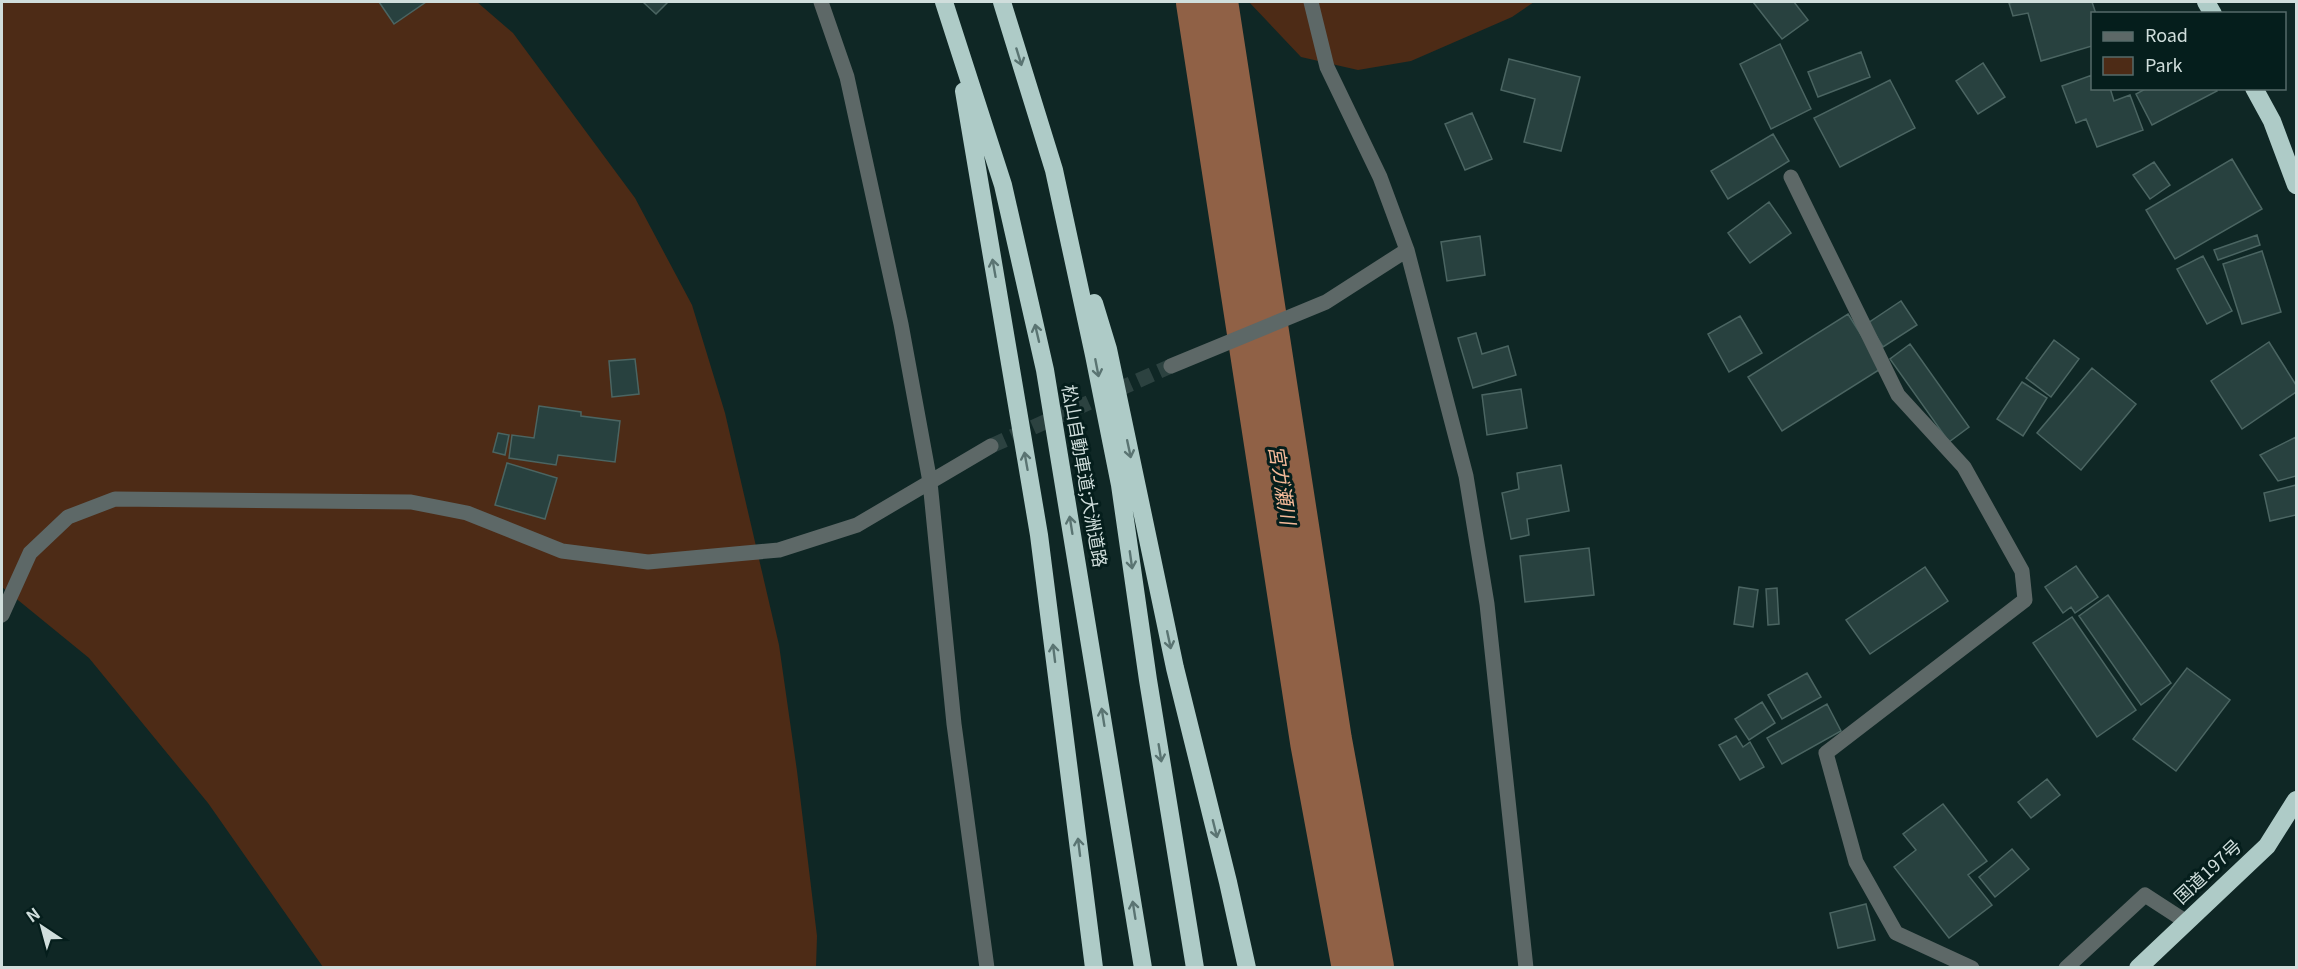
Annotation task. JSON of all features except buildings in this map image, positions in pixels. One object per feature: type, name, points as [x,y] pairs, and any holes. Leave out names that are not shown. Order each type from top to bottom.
[{"type":"highway","name":"松山自動車道;大洲道路","points":[[944,2],[1003,185],[1045,370],[1143,968]]},
{"type":"highway","name":"松山自動車道;大洲道路","points":[[1002,2],[1054,170],[1092,343],[1120,485],[1148,680],[1195,968]]},
{"type":"highway","points":[[953,27],[1039,536],[1094,968]]},
{"type":"highway","points":[[2255,90],[2272,122],[2296,185]]},
{"type":"highway","points":[[1054,170],[1108,349],[1175,668],[1247,968]]},
{"type":"highway","name":"国道197号","points":[[2138,968],[2266,846],[2296,800]]},
{"type":"street","points":[[821,2],[847,77],[901,324],[930,482],[954,724],[987,968]]},
{"type":"street","points":[[1311,2],[1327,67],[1380,177],[1407,250],[1463,465],[1487,604],[1526,968]]},
{"type":"street","points":[[1791,177],[1898,395],[1964,467],[2022,571],[2025,600],[1826,753],[1856,862],[1896,933],[1972,968]]},
{"type":"street","points":[[1171,366],[1326,302],[1407,250]]},
{"type":"street","points":[[2,615],[30,554],[68,518],[115,499],[411,501],[466,513],[562,551],[648,562],[779,550],[857,525],[991,446]]},
{"type":"street","points":[[2066,968],[2145,895],[2186,921]]},
{"type":"green space","points":[[2,2],[477,2],[513,33],[635,198],[692,305],[725,413],[779,645],[817,936],[816,967],[323,967],[208,803],[89,658],[2,587]]},
{"type":"green space","points":[[1249,2],[1534,2],[1512,17],[1411,61],[1358,70],[1301,57]]},
{"type":"waterway","name":"宮ガ瀬川","points":[[1207,2],[1321,741],[1363,968]]},
{"type":"tunnel","points":[[991,446],[1171,366]]}]
